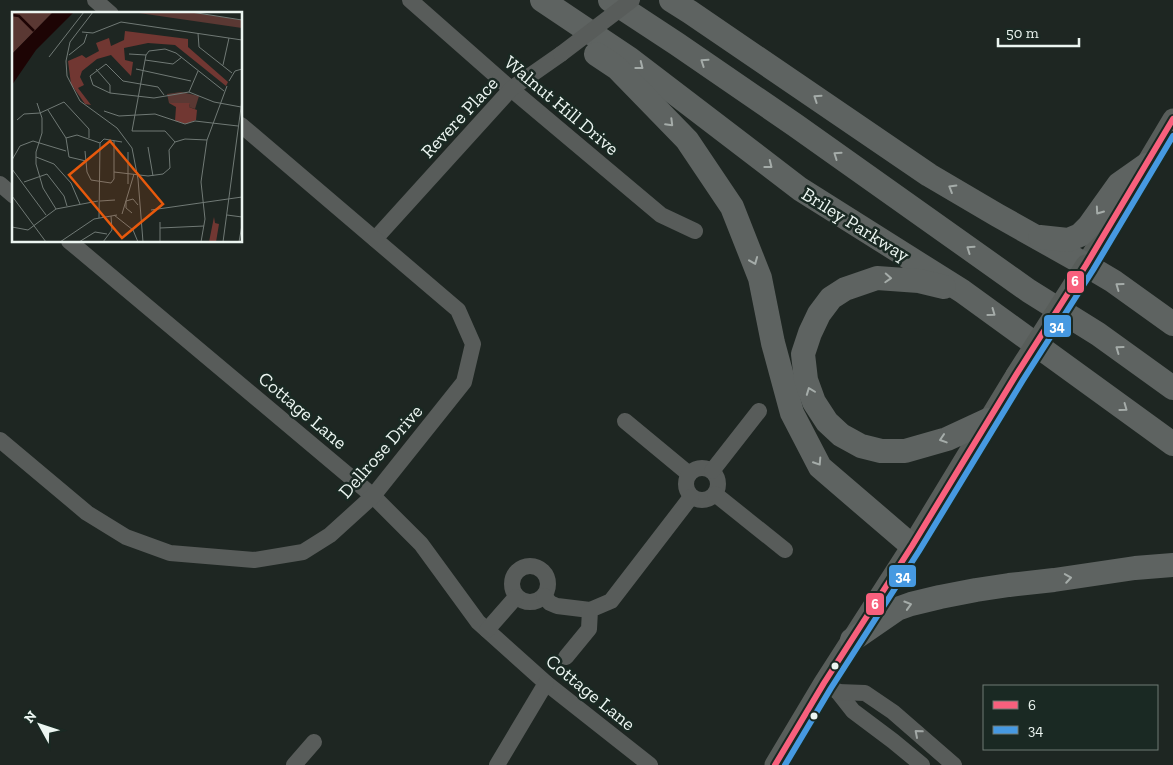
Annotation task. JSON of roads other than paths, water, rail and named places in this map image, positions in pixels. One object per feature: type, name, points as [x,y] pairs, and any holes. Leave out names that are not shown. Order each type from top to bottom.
[{"type":"highway","points":[[528,0],[555,25],[617,68],[687,140],[732,208],[743,234],[760,278],[773,342],[792,413],[820,467],[912,546]]},
{"type":"highway","name":"Briley Parkway","points":[[542,0],[630,59],[800,189],[962,291],[1173,444]]},
{"type":"highway","points":[[610,0],[795,125],[1029,291],[1098,334],[1173,388]]},
{"type":"highway","points":[[671,0],[929,174],[1113,281],[1173,324]]},
{"type":"highway","points":[[1037,237],[1068,240],[1080,235],[1089,226],[1118,184],[1146,165]]},
{"type":"highway","points":[[962,291],[919,281],[877,278],[845,289],[831,298],[819,314],[810,333],[803,354],[806,380],[814,402],[827,422],[841,435],[861,446],[882,451],[905,451],[947,439],[988,420]]},
{"type":"highway","points":[[852,640],[897,609],[940,597],[1009,585],[1135,568],[1173,565]]},
{"type":"main road","points":[[775,765],[831,687],[852,640],[1086,265],[1173,119]]},
{"type":"street","points":[[95,0],[109,12]]},
{"type":"street","name":"Walnut Hill Drive","points":[[410,0],[511,89],[661,216],[695,231]]},
{"type":"street","name":"Revere Place","points":[[375,239],[511,89],[632,0]]},
{"type":"street","name":"Dellrose Drive","points":[[3,450],[86,513],[126,537],[170,553],[254,560],[303,552],[330,535],[374,496],[464,382],[473,344],[458,310],[242,126]]},
{"type":"street","points":[[0,184],[12,194]]},
{"type":"street","name":"Cottage Lane","points":[[70,242],[374,496],[421,544],[478,622],[546,683],[650,765]]},
{"type":"street","points":[[712,471],[759,411]]},
{"type":"street","points":[[625,421],[689,474]]},
{"type":"street","points":[[700,468],[712,471],[718,482],[715,494],[703,500],[691,497],[685,486],[689,474],[700,468]]},
{"type":"street","points":[[715,494],[784,550]]},
{"type":"street","points":[[544,596],[550,604],[590,610],[610,601],[691,497]]},
{"type":"street","points":[[524,566],[536,566],[541,569],[548,579],[547,591],[544,596],[533,602],[521,601],[516,597],[511,586],[514,574],[524,566]]},
{"type":"street","points":[[487,630],[516,597]]},
{"type":"street","points":[[566,657],[589,629],[590,610]]},
{"type":"street","points":[[497,765],[546,683]]},
{"type":"street","points":[[831,687],[853,711],[922,765]]},
{"type":"street","points":[[831,687],[865,694],[893,712],[954,765]]},
{"type":"street","points":[[294,765],[314,742]]}]
